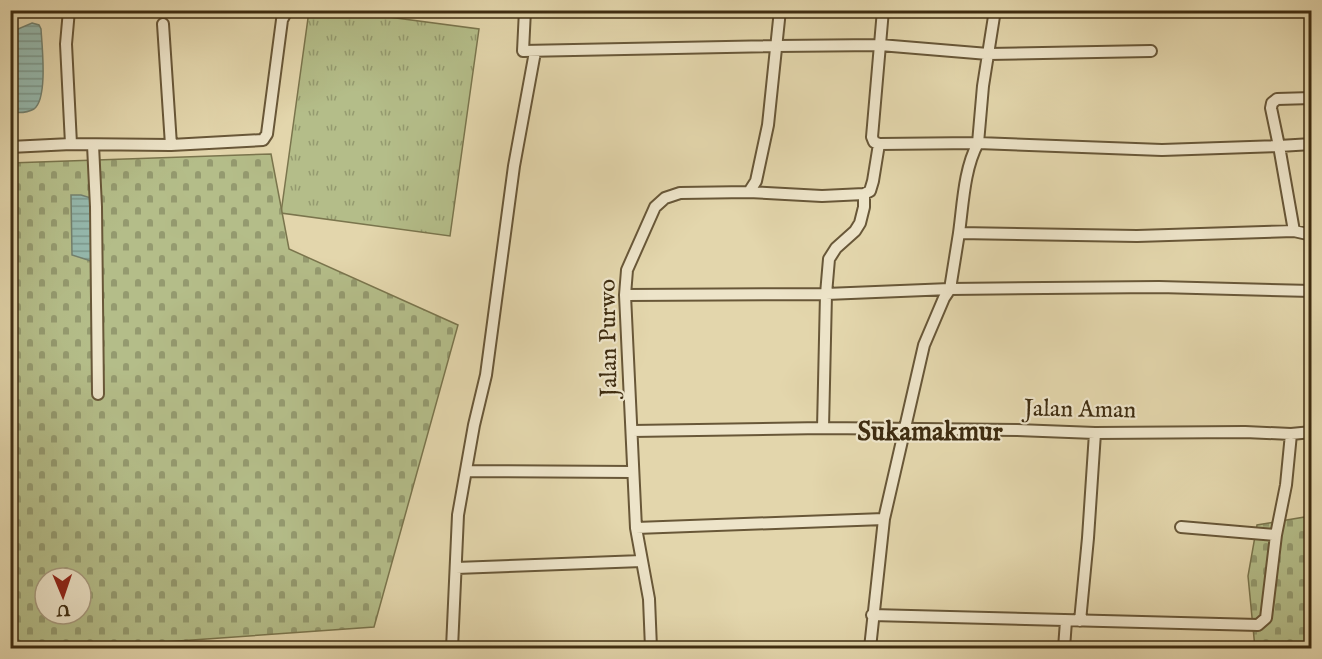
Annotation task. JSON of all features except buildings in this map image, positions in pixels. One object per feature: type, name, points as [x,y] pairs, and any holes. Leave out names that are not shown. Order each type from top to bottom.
[{"type":"street","points":[[69,10],[66,44],[70,144]]},
{"type":"street","points":[[10,147],[70,144],[171,145],[263,140],[281,27],[287,10]]},
{"type":"street","points":[[452,648],[458,515],[474,425],[486,375],[514,166],[529,52],[525,10]]},
{"type":"street","points":[[749,192],[756,181],[768,125],[780,10]]},
{"type":"street","points":[[883,10],[872,137],[874,142],[879,144],[942,142],[1162,150],[1311,144]]},
{"type":"street","points":[[870,648],[884,519],[924,345],[950,289],[969,168],[972,153],[978,143],[983,86],[995,10]]},
{"type":"street","points":[[163,24],[171,145]]},
{"type":"street","points":[[529,52],[880,45],[988,54],[1151,51]]},
{"type":"street","points":[[1294,231],[1270,108],[1277,99],[1311,98]]},
{"type":"street","points":[[823,428],[826,294],[831,255],[860,224],[864,194],[870,191],[873,182],[879,144]]},
{"type":"street","points":[[93,145],[98,394]]},
{"type":"street","name":"Jalan Purwo","points":[[651,648],[649,599],[636,528],[625,296],[627,270],[655,207],[665,198],[680,193],[749,192],[822,196],[864,194]]},
{"type":"street","points":[[959,233],[1137,236],[1294,231],[1311,235]]},
{"type":"street","points":[[625,296],[1159,287],[1311,291]]},
{"type":"street","name":"Jalan Aman","points":[[632,431],[823,428],[1291,434],[1311,432]]},
{"type":"street","points":[[1080,621],[1095,432]]},
{"type":"street","points":[[872,615],[1258,625],[1266,618],[1276,535],[1286,485],[1291,434]]},
{"type":"street","points":[[466,471],[633,472]]},
{"type":"street","points":[[636,528],[884,519]]},
{"type":"street","points":[[1181,527],[1276,535]]},
{"type":"street","points":[[456,568],[642,561]]},
{"type":"street","points":[[1064,648],[1066,621]]},
{"type":"green space","points":[[309,11],[343,11],[479,29],[450,236],[281,213]]},
{"type":"green space","points":[[271,154],[289,249],[458,325],[374,627],[79,648],[11,648],[10,163]]},
{"type":"green space","points":[[1311,516],[1311,648],[1255,648],[1248,576],[1257,525]]},
{"type":"water","points":[[32,23],[39,25],[41,29],[43,84],[41,95],[34,109],[11,112],[11,32]]},
{"type":"water","points":[[71,195],[91,198],[91,261],[72,255]]},
{"type":"district","name":"Sukamakmur","points":[[930,433]]}]
